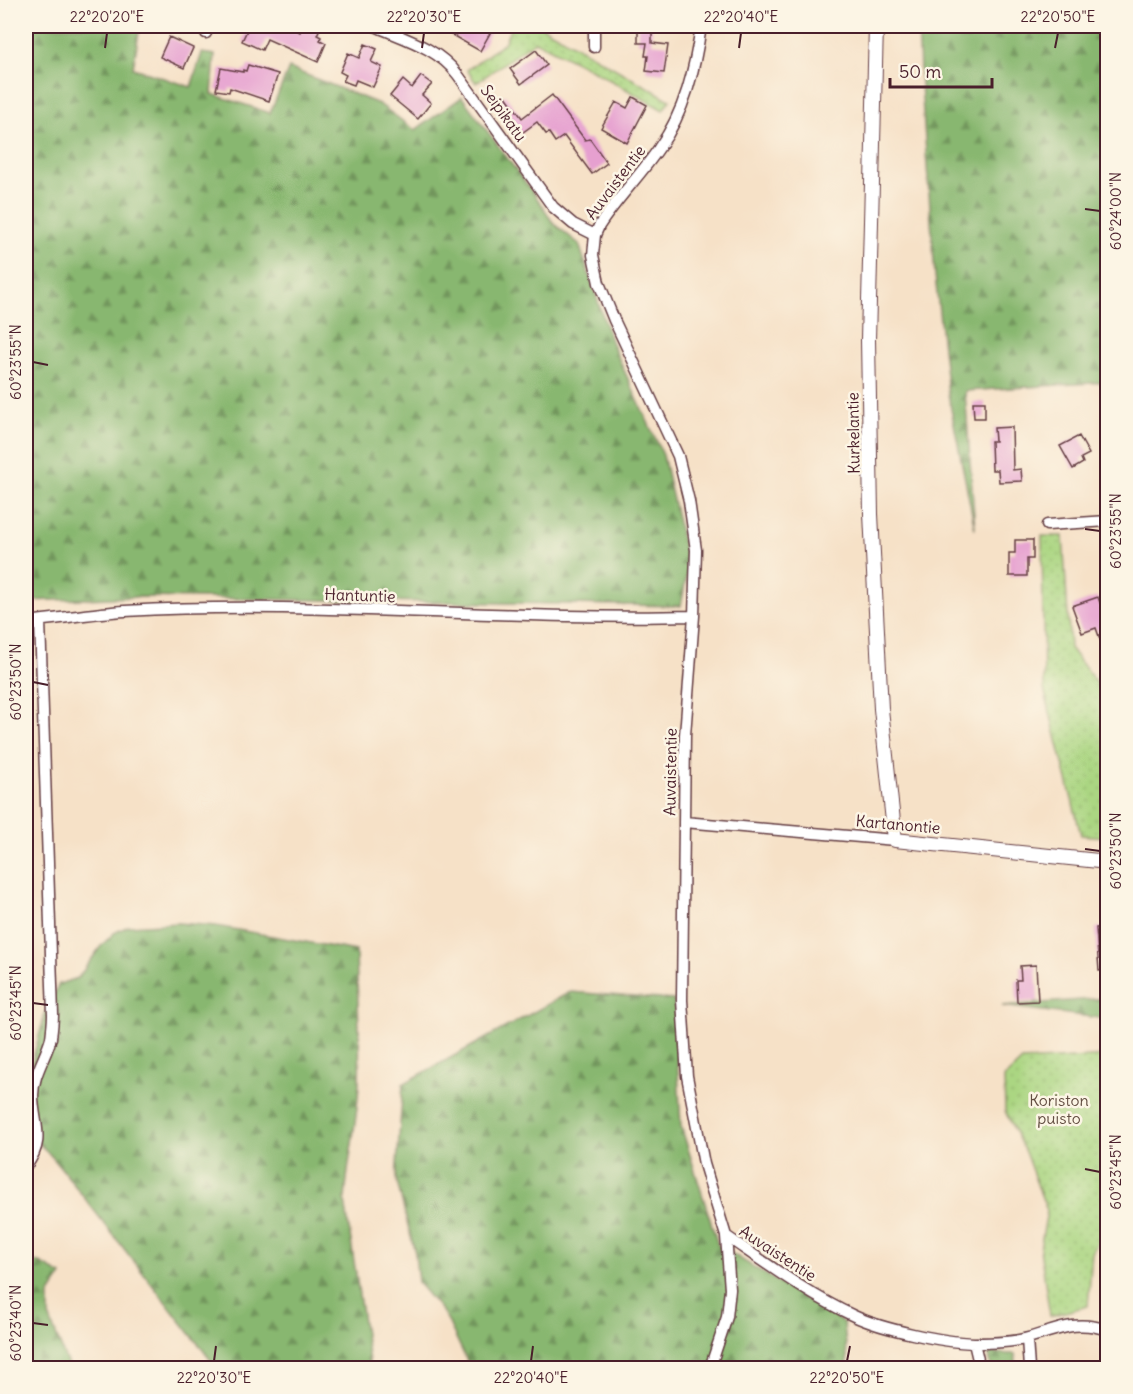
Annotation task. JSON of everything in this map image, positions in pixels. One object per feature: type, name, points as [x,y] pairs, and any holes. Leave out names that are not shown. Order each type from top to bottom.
[{"type":"street","name":"Seipikatu","points":[[375,26],[431,50],[452,66],[553,207],[573,224],[595,235]]},
{"type":"street","points":[[594,26],[594,48]]},
{"type":"street","name":"Auvaistentie","points":[[701,26],[690,81],[676,119],[660,148],[605,216],[595,235],[593,255],[599,283],[614,320],[678,456],[689,501],[696,550],[694,616],[685,735],[682,1000],[687,1076],[704,1164],[726,1236],[830,1304],[856,1317],[939,1339],[974,1342],[1027,1339],[1052,1329],[1075,1324],[1107,1330]]},
{"type":"street","name":"Kurkelantie","points":[[876,26],[868,340],[871,514],[881,709],[895,840]]},
{"type":"street","points":[[1047,525],[1107,521]]},
{"type":"street","name":"Hantuntie","points":[[26,622],[123,611],[272,608],[602,617],[694,616]]},
{"type":"street","points":[[26,1166],[35,1154],[38,1134],[33,1096],[36,1077],[51,1037],[53,1015],[40,621]]},
{"type":"street","name":"Kartanontie","points":[[684,822],[895,840],[1107,862]]},
{"type":"street","points":[[710,1368],[727,1317],[730,1289],[726,1236]]},
{"type":"street","points":[[1027,1339],[1029,1368]]},
{"type":"street","points":[[974,1342],[980,1368]]},
{"type":"green space","points":[[26,26],[140,26],[133,68],[191,87],[202,53],[215,55],[212,94],[270,113],[289,68],[379,104],[415,130],[462,97],[553,223],[579,244],[612,344],[663,455],[688,567],[681,606],[139,597],[26,601]]},
{"type":"green space","points":[[507,26],[541,26],[670,100],[663,110],[535,41],[476,83],[467,70],[504,43],[511,28]]},
{"type":"green space","points":[[918,26],[1107,26],[1107,382],[965,391],[975,529],[948,394],[935,275]]},
{"type":"green space","points":[[1042,536],[1063,536],[1070,648],[1107,697],[1107,837],[1081,835],[1044,689]]},
{"type":"green space","points":[[178,923],[216,926],[356,951],[359,1081],[345,1201],[370,1368],[217,1368],[54,1159],[32,1136],[26,1093],[28,1076],[45,1014],[59,984],[78,978],[101,946],[114,933],[128,926]]},
{"type":"green space","points":[[570,992],[674,1000],[681,1126],[718,1245],[844,1323],[848,1368],[753,1368],[751,1361],[700,1364],[699,1368],[490,1368],[469,1365],[445,1315],[418,1283],[415,1253],[396,1178],[403,1084]]},
{"type":"green space","points":[[1107,998],[1107,1019],[1002,1006]]},
{"type":"green space","name":"Koriston puisto","points":[[1107,1056],[1107,1226],[1092,1253],[1088,1306],[1050,1316],[1040,1249],[1047,1211],[1025,1152],[1005,1111],[1004,1078],[1022,1061]]},
{"type":"green space","points":[[26,1259],[40,1263],[62,1275],[49,1295],[49,1316],[69,1368],[26,1368]]},
{"type":"green space","points":[[989,1353],[1015,1354],[1017,1368],[991,1368]]},
{"type":"building","points":[[249,26],[286,26],[300,32],[301,28],[305,30],[307,26],[321,26],[317,35],[326,43],[318,62],[267,39],[262,50],[242,41]]},
{"type":"building","points":[[436,26],[494,26],[480,51]]},
{"type":"building","points":[[638,26],[652,26],[652,43],[668,45],[664,73],[646,71],[647,43],[638,43]]},
{"type":"building","points":[[169,37],[193,48],[184,68],[160,57]]},
{"type":"building","points":[[365,44],[377,49],[371,62],[382,67],[373,87],[356,80],[354,85],[343,81],[346,75],[340,72],[348,53],[359,58]]},
{"type":"building","points":[[536,50],[547,65],[521,84],[510,69]]},
{"type":"building","points":[[248,65],[278,74],[269,101],[230,88],[229,92],[216,90],[221,68],[243,72],[243,70],[246,71]]},
{"type":"building","points":[[421,76],[432,84],[422,95],[431,103],[418,119],[390,96],[403,80],[412,88]]},
{"type":"building","points":[[505,95],[522,118],[552,95],[585,140],[590,139],[607,163],[592,174],[564,136],[555,142],[537,122],[519,135],[495,102]]},
{"type":"building","points":[[633,97],[647,105],[627,143],[601,128],[616,102],[627,108]]},
{"type":"building","points":[[973,402],[985,402],[985,418],[974,418]]},
{"type":"building","points":[[1012,427],[1013,470],[1021,469],[1022,481],[999,482],[998,470],[992,470],[991,441],[995,441],[994,428]]},
{"type":"building","points":[[1079,436],[1089,454],[1081,458],[1083,463],[1073,469],[1060,446]]},
{"type":"building","points":[[1015,540],[1033,540],[1033,559],[1027,559],[1027,576],[1009,576],[1009,553],[1015,553]]},
{"type":"building","points":[[1098,597],[1107,623],[1106,656],[1096,628],[1082,633],[1072,606]]},
{"type":"building","points":[[1107,927],[1107,970],[1099,971],[1096,928]]},
{"type":"building","points":[[1036,965],[1038,1001],[1017,1002],[1016,980],[1021,980],[1020,966]]}]
